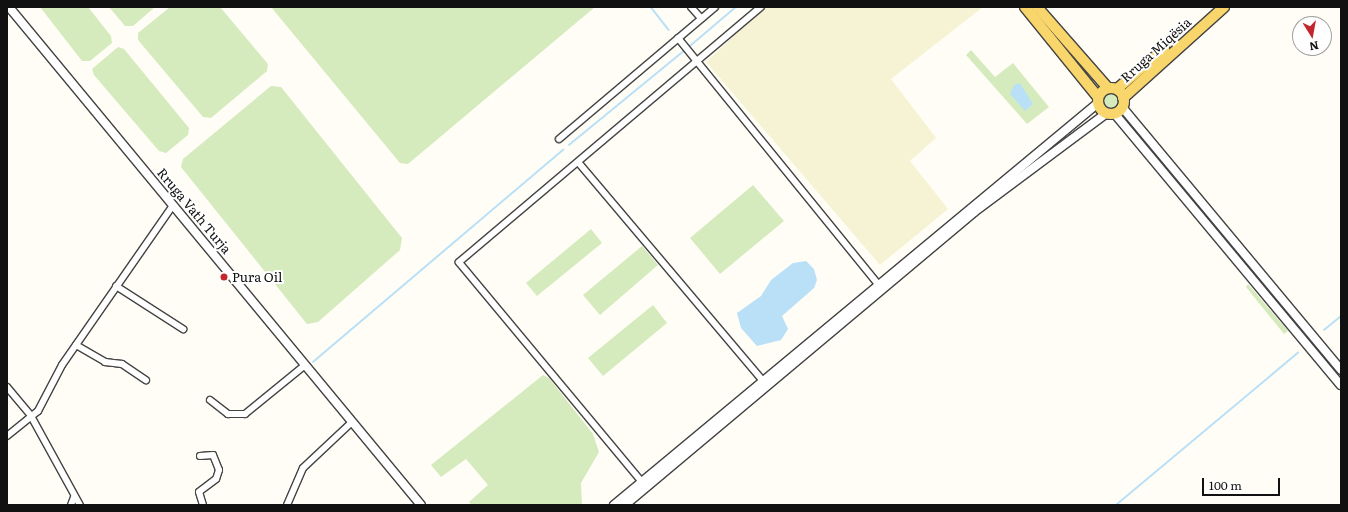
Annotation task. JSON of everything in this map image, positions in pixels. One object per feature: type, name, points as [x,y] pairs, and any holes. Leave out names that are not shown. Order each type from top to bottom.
[{"type":"main road","points":[[1025,7],[1098,100],[1116,108]]},
{"type":"main road","points":[[1037,7],[1112,89],[1116,108]]},
{"type":"main road","name":"Rruga Miqësia","points":[[1098,100],[1215,7]]},
{"type":"main road","name":"Rruga Miqësia","points":[[1116,108],[1224,7]]},
{"type":"street","name":"Rruga Vath Turja","points":[[9,7],[421,505]]},
{"type":"street","points":[[691,7],[701,18]]},
{"type":"street","points":[[559,139],[715,7]]},
{"type":"street","points":[[642,482],[459,262],[761,7]]},
{"type":"street","points":[[678,38],[878,284]]},
{"type":"street","points":[[614,505],[1098,100]]},
{"type":"street","points":[[1116,108],[1341,370]]},
{"type":"street","points":[[1116,108],[1341,385]]},
{"type":"street","points":[[625,505],[974,212],[1116,108]]},
{"type":"street","points":[[578,162],[763,381]]},
{"type":"street","points":[[7,436],[31,416],[76,345],[173,204]]},
{"type":"street","points":[[116,286],[183,329]]},
{"type":"street","points":[[76,345],[105,362],[122,364],[146,380]]},
{"type":"street","points":[[210,400],[228,414],[245,414],[305,365]]},
{"type":"street","points":[[7,387],[31,416],[74,497],[80,505]]},
{"type":"street","points":[[287,505],[303,468],[352,422]]},
{"type":"street","points":[[200,456],[213,455],[219,470],[216,479],[199,492],[203,505]]},
{"type":"street","points":[[71,505],[74,497]]},
{"type":"shaded area","points":[[764,7],[983,7],[891,79],[936,138],[910,161],[948,209],[880,265],[706,62]]},
{"type":"green space","points":[[40,7],[88,7],[111,36],[112,43],[90,61],[82,61]]},
{"type":"green space","points":[[109,7],[155,7],[133,26],[125,26]]},
{"type":"green space","points":[[170,7],[220,7],[268,64],[267,71],[211,118],[203,117],[138,40],[138,33]]},
{"type":"green space","points":[[271,7],[595,7],[408,164],[400,163]]},
{"type":"green space","points":[[118,47],[124,49],[189,128],[188,135],[166,153],[159,151],[94,75],[92,69]]},
{"type":"green space","points":[[971,50],[995,77],[1013,63],[1049,107],[1027,124],[966,55]]},
{"type":"green space","points":[[271,86],[281,87],[402,238],[400,250],[318,322],[307,324],[181,167],[183,159]]},
{"type":"green space","points":[[1111,93],[1118,98],[1119,101],[1114,108],[1111,109],[1104,104],[1103,101],[1108,94]]},
{"type":"green space","points":[[753,185],[784,221],[720,274],[690,238]]},
{"type":"green space","points":[[591,229],[602,243],[537,296],[526,283]]},
{"type":"green space","points":[[642,246],[658,265],[600,315],[583,295]]},
{"type":"green space","points":[[1248,284],[1288,331],[1284,334],[1246,287]]},
{"type":"green space","points":[[653,305],[667,323],[603,376],[588,358]]},
{"type":"green space","points":[[543,375],[549,378],[593,434],[599,452],[581,483],[582,505],[471,505],[469,502],[488,485],[466,459],[441,477],[431,465]]},
{"type":"water","points":[[1020,83],[1033,104],[1025,111],[1010,94],[1014,85]]},
{"type":"water","points":[[806,261],[814,269],[817,280],[814,288],[782,316],[788,329],[781,340],[757,346],[741,328],[737,313],[761,296],[771,280],[793,263]]},
{"type":"waterway","points":[[651,7],[669,30]]},
{"type":"waterway","points":[[690,46],[736,7]]},
{"type":"waterway","points":[[569,145],[684,51]]},
{"type":"waterway","points":[[313,362],[563,150]]},
{"type":"waterway","points":[[1324,330],[1341,316]]},
{"type":"waterway","points":[[1116,505],[1298,353]]},
{"type":"place","name":"Pura Oil","points":[[224,277]]}]
